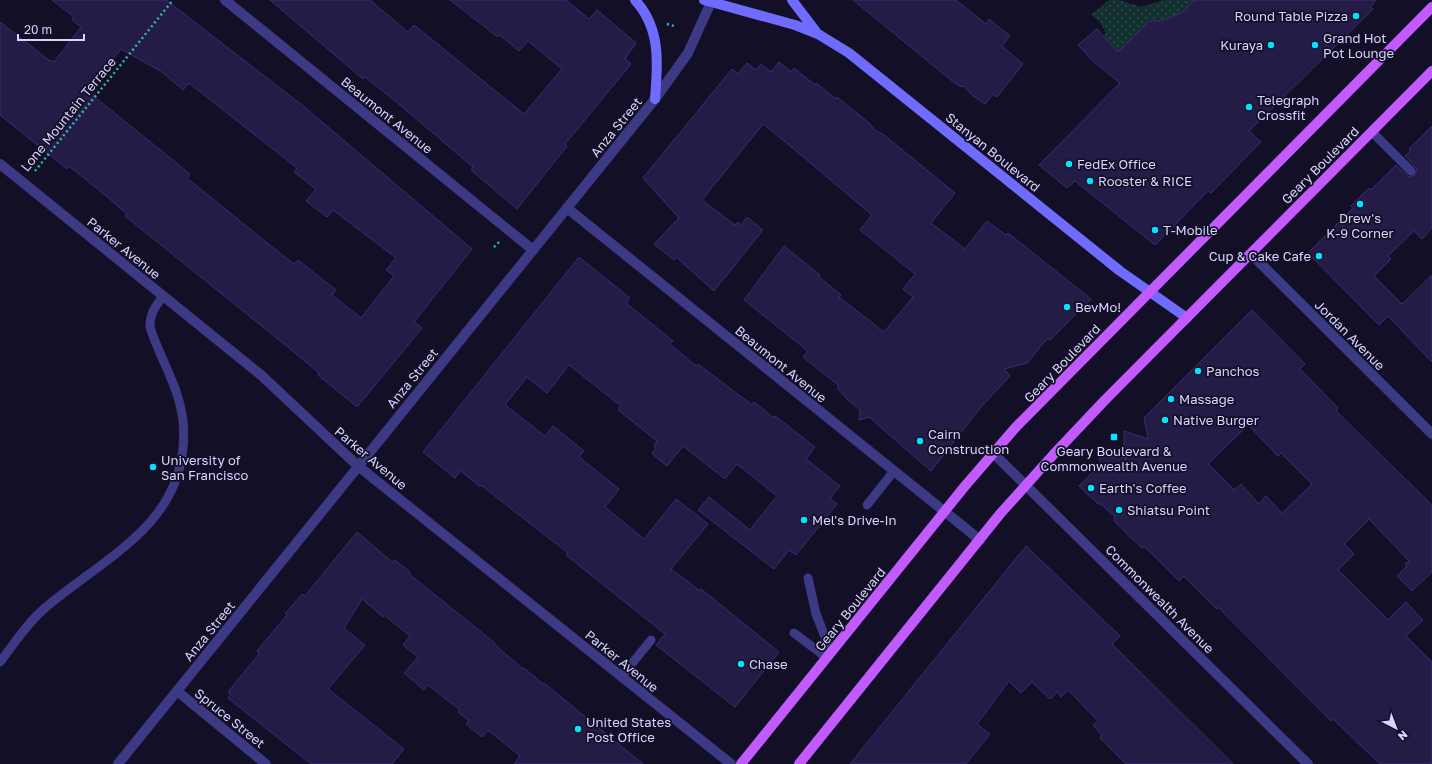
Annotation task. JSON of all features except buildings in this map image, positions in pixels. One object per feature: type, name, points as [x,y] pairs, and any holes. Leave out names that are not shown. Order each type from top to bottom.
[{"type":"main road","points":[[635,0],[648,18],[656,43],[658,60],[655,99]]},
{"type":"main road","points":[[792,0],[818,34]]},
{"type":"main road","points":[[709,1],[818,34]]},
{"type":"main road","name":"Geary Boulevard","points":[[741,764],[993,453],[1432,7]]},
{"type":"main road","name":"Stanyan Boulevard","points":[[818,34],[849,53],[1120,271],[1187,318]]},
{"type":"main road","name":"Geary Boulevard","points":[[799,764],[1025,485],[1105,400],[1432,71]]},
{"type":"street","name":"Beaumont Avenue","points":[[224,0],[533,250]]},
{"type":"street","name":"Anza Street","points":[[118,764],[655,99],[688,53],[709,1]]},
{"type":"street","name":"Parker Avenue","points":[[0,164],[261,375],[358,466],[731,764]]},
{"type":"street","name":"Beaumont Avenue","points":[[567,208],[980,540]]},
{"type":"street","name":"Jordan Avenue","points":[[1251,254],[1432,434]]},
{"type":"street","name":"Commonwealth Avenue","points":[[993,453],[1308,764]]},
{"type":"street","name":"Spruce Street","points":[[177,692],[266,764]]},
{"type":"lane","points":[[1372,132],[1411,171]]},
{"type":"lane","points":[[0,662],[35,618],[131,542],[155,518],[165,504],[172,488],[181,457],[183,427],[180,404],[175,387],[150,327],[150,317],[153,309],[163,296]]},
{"type":"lane","points":[[867,505],[894,471]]},
{"type":"lane","points":[[808,578],[816,614],[829,655]]},
{"type":"lane","points":[[794,633],[829,655]]},
{"type":"lane","points":[[621,677],[651,640]]},
{"type":"path","name":"Lone Mountain Terrace","points":[[24,184],[173,0]]},
{"type":"path","points":[[666,23],[674,26]]},
{"type":"path","points":[[494,247],[499,242]]},
{"type":"path","points":[[1118,450],[1126,458]]},
{"type":"green space","points":[[1109,0],[1119,0],[1141,7],[1164,0],[1230,0],[1130,91],[1094,46],[1106,33],[1099,21],[1091,15]]},
{"type":"place","name":"Round Table Pizza","points":[[1356,16]]},
{"type":"place","name":"Kuraya","points":[[1271,45]]},
{"type":"place","name":"Grand Hot Pot Lounge","points":[[1315,45]]},
{"type":"place","name":"Telegraph Crossfit","points":[[1249,107]]},
{"type":"place","name":"FedEx Office","points":[[1069,164]]},
{"type":"place","name":"Rooster & RICE","points":[[1090,181]]},
{"type":"place","name":"Drew's K-9 Corner","points":[[1360,204]]},
{"type":"place","name":"T-Mobile","points":[[1155,230]]},
{"type":"place","name":"Cup & Cake Cafe","points":[[1319,256]]},
{"type":"place","name":"BevMo!","points":[[1067,307]]},
{"type":"place","name":"Panchos","points":[[1198,371]]},
{"type":"place","name":"Massage","points":[[1171,399]]},
{"type":"place","name":"Native Burger","points":[[1165,420]]},
{"type":"place","name":"Geary Boulevard & Commonwealth Avenue","points":[[1114,437]]},
{"type":"place","name":"Cairn Construction","points":[[920,441]]},
{"type":"place","name":"University of San Francisco","points":[[153,467]]},
{"type":"place","name":"Earth's Coffee","points":[[1091,488]]},
{"type":"place","name":"Shiatsu Point","points":[[1119,510]]},
{"type":"place","name":"Mel's Drive-In","points":[[804,520]]},
{"type":"place","name":"Chase","points":[[741,664]]},
{"type":"place","name":"United States Post Office","points":[[578,729]]}]
